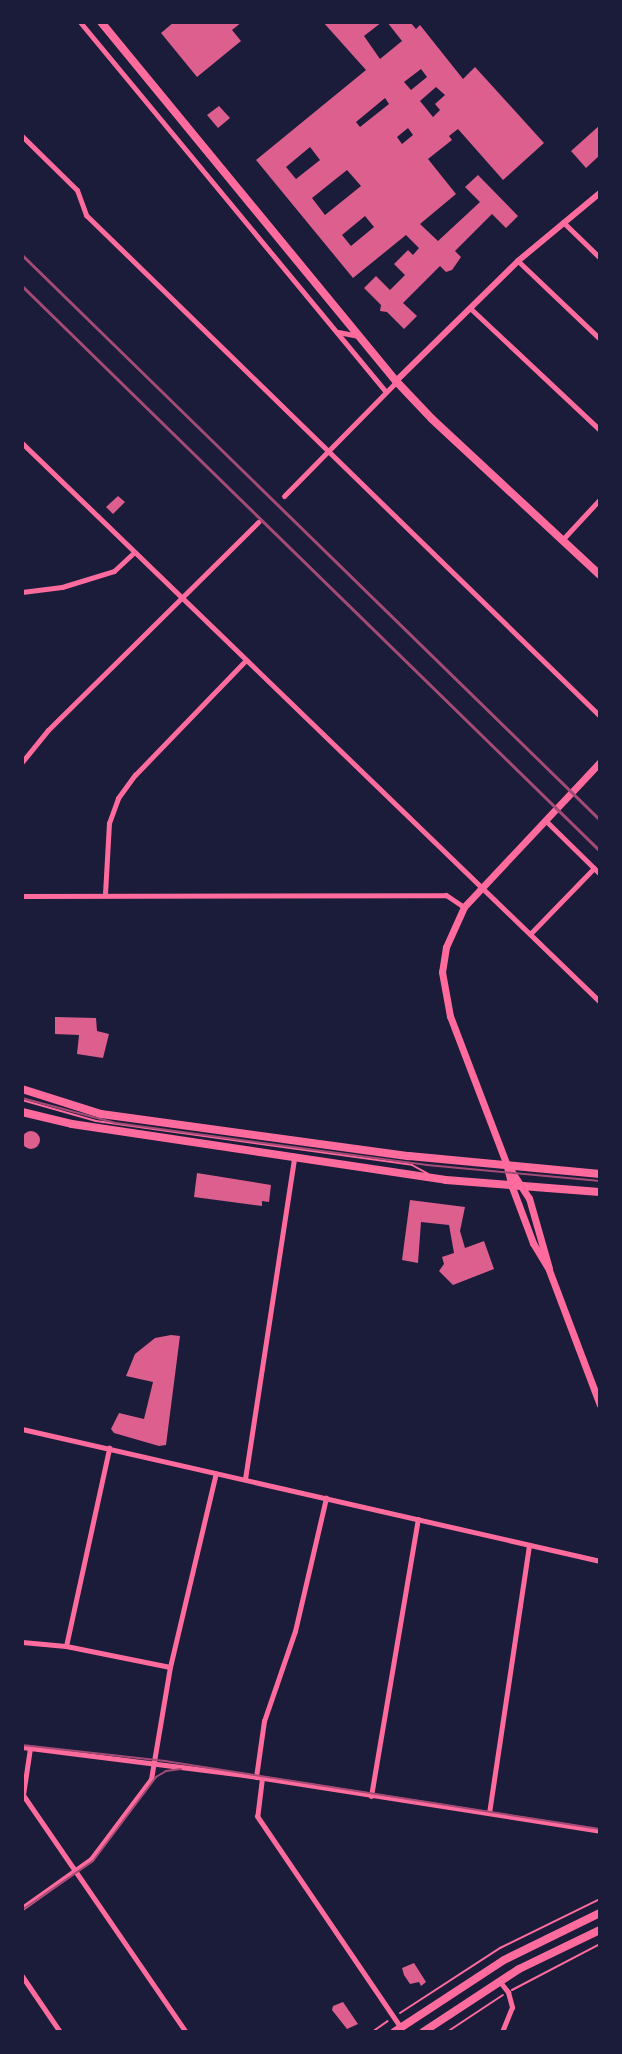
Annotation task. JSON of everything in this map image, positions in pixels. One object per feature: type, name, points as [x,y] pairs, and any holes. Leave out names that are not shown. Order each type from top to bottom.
[{"type":"main road","points":[[101,22],[396,381],[431,418],[600,575]]},
{"type":"main road","points":[[600,762],[464,907],[446,947],[443,993],[533,1243],[549,1270],[600,1405]]},
{"type":"main road","points":[[22,1089],[101,1114],[409,1156],[600,1174]]},
{"type":"main road","points":[[22,1112],[72,1124],[294,1157],[512,1187],[600,1192]]},
{"type":"main road","points":[[506,1163],[525,1188],[547,1253],[549,1270]]},
{"type":"main road","points":[[398,2030],[515,1954],[600,1913]]},
{"type":"main road","points":[[423,2032],[499,1981],[600,1930]]},
{"type":"street","points":[[80,22],[386,392]]},
{"type":"street","points":[[22,136],[77,190],[86,215],[600,716]]},
{"type":"street","points":[[284,496],[518,261],[562,221],[600,193]]},
{"type":"street","points":[[562,221],[600,258]]},
{"type":"street","points":[[518,261],[600,339]]},
{"type":"street","points":[[470,308],[600,430]]},
{"type":"street","points":[[337,332],[359,337]]},
{"type":"street","points":[[22,443],[600,1002]]},
{"type":"street","points":[[562,540],[600,499]]},
{"type":"street","points":[[22,762],[48,730],[258,522]]},
{"type":"street","points":[[22,592],[62,587],[114,571],[133,553]]},
{"type":"street","points":[[105,894],[106,843],[118,798],[135,775],[245,661]]},
{"type":"street","points":[[546,821],[600,874]]},
{"type":"street","points":[[530,934],[594,868]]},
{"type":"street","points":[[22,896],[446,895],[464,907]]},
{"type":"street","points":[[245,1479],[294,1157]]},
{"type":"street","points":[[22,1429],[600,1561]]},
{"type":"street","points":[[66,1646],[109,1448]]},
{"type":"street","points":[[22,1908],[76,1871],[107,1841],[151,1779],[170,1667],[216,1473]]},
{"type":"street","points":[[326,1498],[295,1631],[264,1721],[257,1816],[394,2018],[398,2030]]},
{"type":"street","points":[[371,1796],[418,1519]]},
{"type":"street","points":[[489,1813],[529,1545]]},
{"type":"street","points":[[22,1642],[66,1646],[170,1667]]},
{"type":"street","points":[[22,1747],[259,1778],[600,1831]]},
{"type":"street","points":[[30,1748],[23,1795],[186,2032]]},
{"type":"street","points":[[22,1976],[60,2032]]},
{"type":"street","points":[[499,1981],[508,1992],[512,2007],[502,2032]]},
{"type":"lane","points":[[22,1100],[72,1116],[118,1125],[412,1165],[430,1175]]},
{"type":"path","points":[[372,2032],[500,1948],[558,1916],[600,1899]]},
{"type":"path","points":[[447,2032],[508,1992],[600,1944]]},
{"type":"building","points":[[174,22],[242,22],[232,30],[241,41],[197,77],[161,33]]},
{"type":"building","points":[[323,22],[382,22],[364,36],[380,59],[402,41],[387,22],[410,22],[416,29],[420,25],[463,79],[475,67],[544,143],[503,180],[458,129],[449,136],[452,140],[428,159],[456,194],[420,224],[438,241],[480,202],[465,187],[478,175],[518,216],[506,228],[492,214],[455,251],[461,257],[452,270],[446,272],[440,266],[403,303],[417,316],[404,329],[387,312],[380,311],[381,305],[364,288],[376,276],[390,290],[405,275],[394,264],[408,250],[413,255],[419,248],[406,235],[353,278],[256,160],[366,70]],"holes":[[[421,69],[427,77],[411,90],[404,82]],[[436,87],[445,95],[435,104],[440,110],[433,117],[420,101]],[[385,98],[389,104],[360,127],[356,122]],[[408,128],[413,135],[402,144],[397,137]],[[310,147],[320,160],[296,179],[286,167]],[[347,170],[361,186],[325,215],[312,198]],[[365,216],[374,227],[351,246],[342,235]]]},
{"type":"building","points":[[219,106],[230,118],[218,128],[207,115]]},
{"type":"building","points":[[600,125],[600,155],[586,168],[571,151]]},
{"type":"building","points":[[118,496],[125,502],[113,514],[106,507]]},
{"type":"building","points":[[55,1017],[96,1018],[97,1031],[109,1034],[103,1058],[77,1054],[79,1035],[55,1034]]},
{"type":"building","points":[[27,1131],[35,1131],[40,1140],[38,1147],[27,1149],[22,1144],[22,1136]]},
{"type":"building","points":[[197,1173],[271,1185],[269,1202],[262,1201],[262,1206],[194,1197]]},
{"type":"building","points":[[410,1200],[465,1207],[460,1231],[465,1248],[484,1241],[494,1269],[453,1285],[439,1271],[444,1264],[442,1257],[454,1253],[449,1225],[421,1222],[418,1263],[402,1260]]},
{"type":"building","points":[[180,1336],[166,1445],[159,1446],[114,1433],[111,1429],[119,1413],[144,1419],[153,1382],[126,1376],[135,1354],[155,1338]]},
{"type":"building","points":[[414,1963],[426,1982],[421,1986],[419,1982],[410,1984],[404,1975],[402,1968]]},
{"type":"building","points":[[343,2002],[358,2024],[347,2029],[332,2010],[333,2006]]},
{"type":"tram line","points":[[22,1098],[116,1123],[427,1165],[600,1181]]},
{"type":"tram line","points":[[22,1745],[165,1761],[600,1829]]},
{"type":"tram line","points":[[22,1910],[93,1861],[156,1777],[166,1771],[181,1769]]},
{"type":"railway","points":[[22,255],[600,820]]},
{"type":"railway","points":[[22,286],[600,851]]}]
